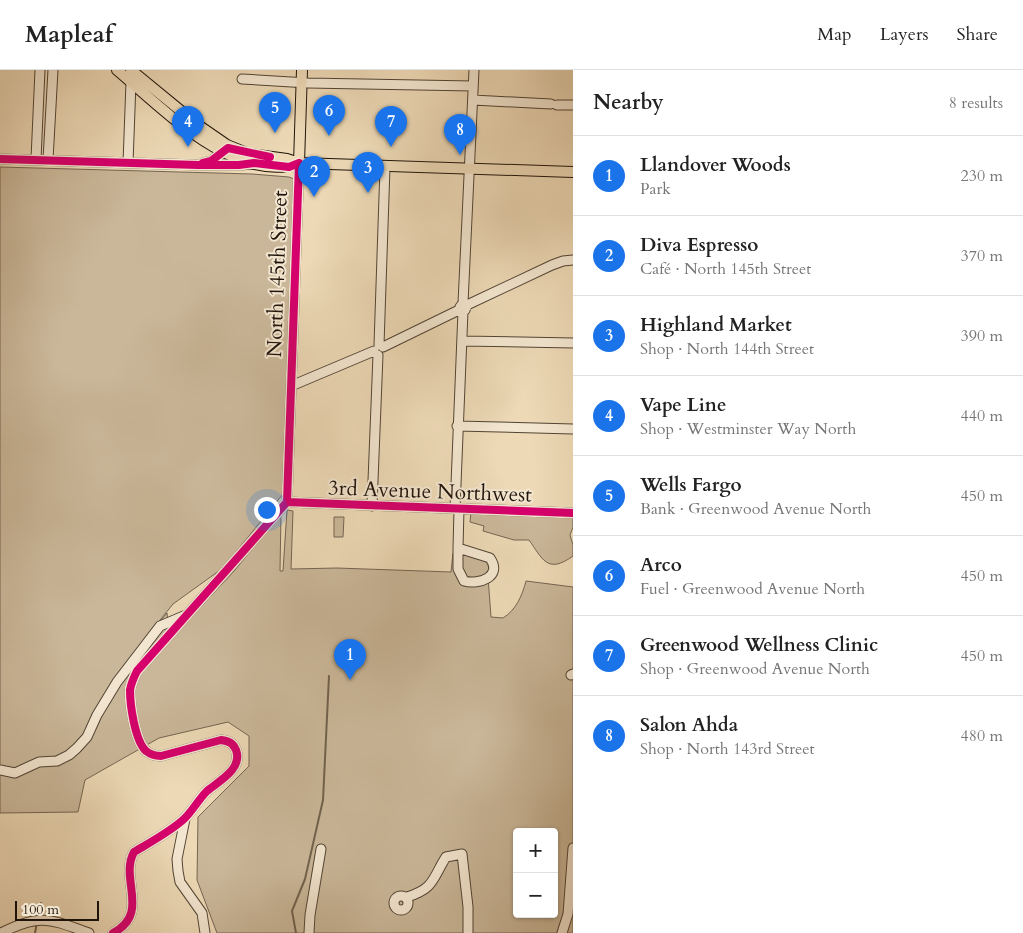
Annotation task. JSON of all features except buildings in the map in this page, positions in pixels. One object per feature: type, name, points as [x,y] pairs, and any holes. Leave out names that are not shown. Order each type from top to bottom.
[{"type":"main road","points":[[117,70],[194,134],[222,152],[254,164],[288,167],[299,163]]},
{"type":"main road","points":[[131,70],[210,134],[236,149],[259,156],[287,159],[299,163],[573,172]]},
{"type":"main road","name":"North 145th Street","points":[[299,163],[302,70]]},
{"type":"street","points":[[36,159],[40,70]]},
{"type":"street","points":[[48,160],[53,70]]},
{"type":"street","points":[[458,548],[490,558],[493,563],[493,569],[488,578],[484,581],[464,581],[458,569],[457,426],[474,70]]},
{"type":"street","points":[[242,79],[302,83],[473,86]]},
{"type":"street","points":[[128,163],[131,82]]},
{"type":"street","points":[[472,100],[573,105]]},
{"type":"street","points":[[37,135],[49,136]]},
{"type":"street","points":[[198,164],[211,161],[228,148],[236,149]]},
{"type":"street","points":[[0,159],[254,164]]},
{"type":"street","name":"North 145th Street","points":[[287,502],[299,163]]},
{"type":"street","points":[[372,506],[385,167]]},
{"type":"street","points":[[291,386],[379,349],[552,264],[573,260]]},
{"type":"street","points":[[462,341],[573,344]]},
{"type":"street","points":[[457,426],[573,429]]},
{"type":"street","points":[[113,933],[123,928],[130,918],[134,899],[130,859],[134,852],[185,818],[206,792],[230,774],[236,764],[237,753],[229,741],[221,740],[161,756],[154,756],[146,750],[139,741],[131,706],[130,688],[136,671],[189,614],[287,502]]},
{"type":"street","name":"3rd Avenue Northwest","points":[[287,502],[573,513]]},
{"type":"street","points":[[0,770],[15,773],[40,762],[69,756],[87,737],[96,715],[117,682],[160,626],[189,614]]},
{"type":"street","points":[[185,818],[178,859],[178,872],[180,882],[202,913],[205,933]]},
{"type":"street","points":[[562,933],[568,914],[573,848]]},
{"type":"street","points":[[310,933],[310,915],[321,849]]},
{"type":"street","points":[[407,898],[426,890],[438,874],[446,857],[462,854],[468,907],[468,933]]},
{"type":"street","points":[[1,933],[18,924],[39,919],[58,922],[89,933]]},
{"type":"shaded area","points":[[0,167],[252,174],[289,177],[294,179],[283,494],[223,568],[173,604],[149,634],[167,613],[170,640],[235,570],[281,513],[280,571],[283,571],[287,510],[293,511],[291,569],[337,568],[451,572],[453,553],[472,556],[488,564],[491,617],[503,618],[512,611],[518,602],[526,581],[573,587],[573,933],[217,933],[197,880],[198,817],[249,766],[249,736],[228,722],[159,738],[85,780],[78,812],[0,813]]},
{"type":"shaded area","points":[[471,512],[573,517],[573,527],[570,535],[573,545],[573,556],[557,564],[546,562],[529,540],[514,540],[483,531],[484,526],[470,522]]},
{"type":"shaded area","points":[[334,517],[344,517],[343,537],[334,537]]},
{"type":"waterway","points":[[296,933],[292,911],[305,879],[323,800],[329,676]]},
{"type":"waterway","points":[[38,918],[41,903]]},
{"type":"waterway","points":[[35,933],[37,922]]},
{"type":"cycle path","points":[[203,163],[211,161],[228,148],[270,157]]},
{"type":"cycle path","points":[[0,159],[198,165],[254,163],[289,167],[299,163]]},
{"type":"cycle path","points":[[287,502],[299,163]]},
{"type":"cycle path","points":[[287,502],[573,513]]},
{"type":"cycle path","points":[[113,933],[124,925],[130,916],[132,906],[130,862],[134,852],[180,823],[207,791],[229,774],[236,763],[237,757],[236,750],[232,744],[221,740],[161,756],[153,755],[146,751],[136,731],[132,713],[130,690],[134,678],[137,671],[287,502]]},
{"type":"place","name":"Wells Fargo","points":[[275,133]]},
{"type":"place","name":"Arco","points":[[329,136]]},
{"type":"place","name":"Vape Line","points":[[188,147]]},
{"type":"place","name":"Greenwood Wellness Clinic","points":[[391,147]]},
{"type":"place","name":"Salon Ahda","points":[[460,155]]},
{"type":"place","name":"Highland Market","points":[[368,193]]},
{"type":"place","name":"Diva Espresso","points":[[314,197]]},
{"type":"place","name":"Llandover Woods","points":[[350,680]]}]
